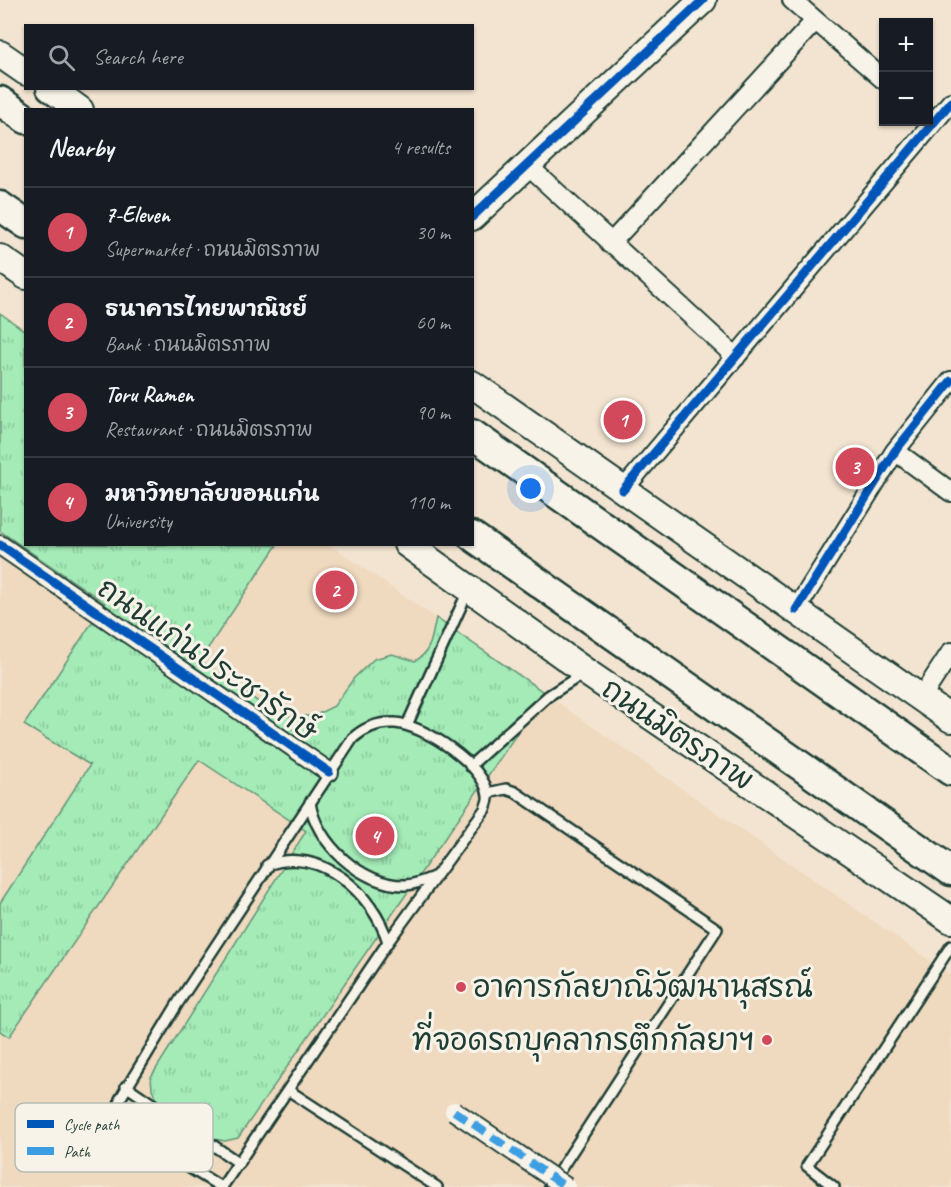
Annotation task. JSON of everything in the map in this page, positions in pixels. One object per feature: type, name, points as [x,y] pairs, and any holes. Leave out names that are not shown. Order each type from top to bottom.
[{"type":"main road","points":[[474,215],[703,0]]},
{"type":"main road","points":[[0,54],[24,71]]},
{"type":"main road","points":[[53,90],[77,108]]},
{"type":"main road","points":[[0,101],[24,118]]},
{"type":"main road","points":[[0,206],[24,223]]},
{"type":"main road","points":[[0,258],[24,275]]},
{"type":"main road","points":[[474,385],[951,719]]},
{"type":"main road","points":[[474,435],[951,771]]},
{"type":"main road","name":"ถนนมิตรภาพ","points":[[474,537],[951,871]]},
{"type":"main road","name":"ถนนมิตรภาพ","points":[[410,546],[586,672],[951,920]]},
{"type":"street","points":[[792,0],[879,76]]},
{"type":"street","points":[[610,244],[815,21]]},
{"type":"street","points":[[933,119],[951,102]]},
{"type":"street","points":[[623,490],[927,126]]},
{"type":"street","points":[[527,165],[610,244],[736,357]]},
{"type":"street","points":[[795,610],[895,451],[951,381]]},
{"type":"street","points":[[895,451],[951,492]]},
{"type":"street","name":"ถนนแก่นประชารักษ์","points":[[0,544],[329,772]]},
{"type":"street","points":[[921,698],[951,652]]},
{"type":"street","points":[[454,1111],[566,1187]]},
{"type":"lane","points":[[407,725],[469,589]]},
{"type":"lane","points":[[470,766],[548,696],[586,672]]},
{"type":"lane","points":[[120,1103],[126,1086],[267,865],[353,738],[365,728],[379,723],[407,725],[431,735],[470,766],[486,787],[488,793],[485,809],[388,942],[222,1187],[197,1172]]},
{"type":"lane","points":[[488,793],[506,789],[515,792],[717,929],[549,1187]]},
{"type":"lane","points":[[310,802],[314,820],[328,843],[351,864],[370,876],[387,883],[405,885],[436,876]]},
{"type":"lane","points":[[267,865],[279,861],[304,861],[343,879],[374,909],[388,942]]},
{"type":"lane","points":[[834,1187],[807,1166],[951,946]]},
{"type":"lane","points":[[126,1086],[151,1103]]},
{"type":"lane","points":[[288,1090],[437,1187]]},
{"type":"lane","points":[[213,1145],[239,1163]]},
{"type":"shaded area","points":[[0,313],[24,330],[24,546],[331,546],[951,975],[951,1187],[0,1187]]},
{"type":"green space","points":[[0,313],[24,330],[24,546],[276,546],[200,660],[278,716],[314,716],[334,706],[354,678],[374,659],[392,654],[415,661],[428,648],[436,618],[545,693],[238,1138],[225,1141],[213,1139],[213,1103],[158,1102],[152,1089],[151,1077],[306,831],[199,760],[9,1037],[0,1031],[0,903],[90,765],[24,725],[105,603],[0,531]]},
{"type":"marked path","points":[[454,1111],[566,1187]]},
{"type":"cycle path","points":[[474,215],[703,0]]},
{"type":"cycle path","points":[[623,490],[951,102]]},
{"type":"cycle path","points":[[796,610],[895,451],[951,381]]},
{"type":"cycle path","points":[[0,545],[329,772]]},
{"type":"place","name":"7-Eleven","points":[[623,420]]},
{"type":"place","name":"Toru Ramen","points":[[855,467]]},
{"type":"place","name":"ธนาคารไทยพาณิชย์","points":[[335,590]]},
{"type":"place","name":"มหาวิทยาลัยขอนแก่น","points":[[375,836]]},
{"type":"place","name":"อาคารกัลยาณิวัฒนานุสรณ์","points":[[461,987]]},
{"type":"place","name":"ที่จอดรถบุคลากรตึกกัลยาฯ","points":[[767,1040]]}]
